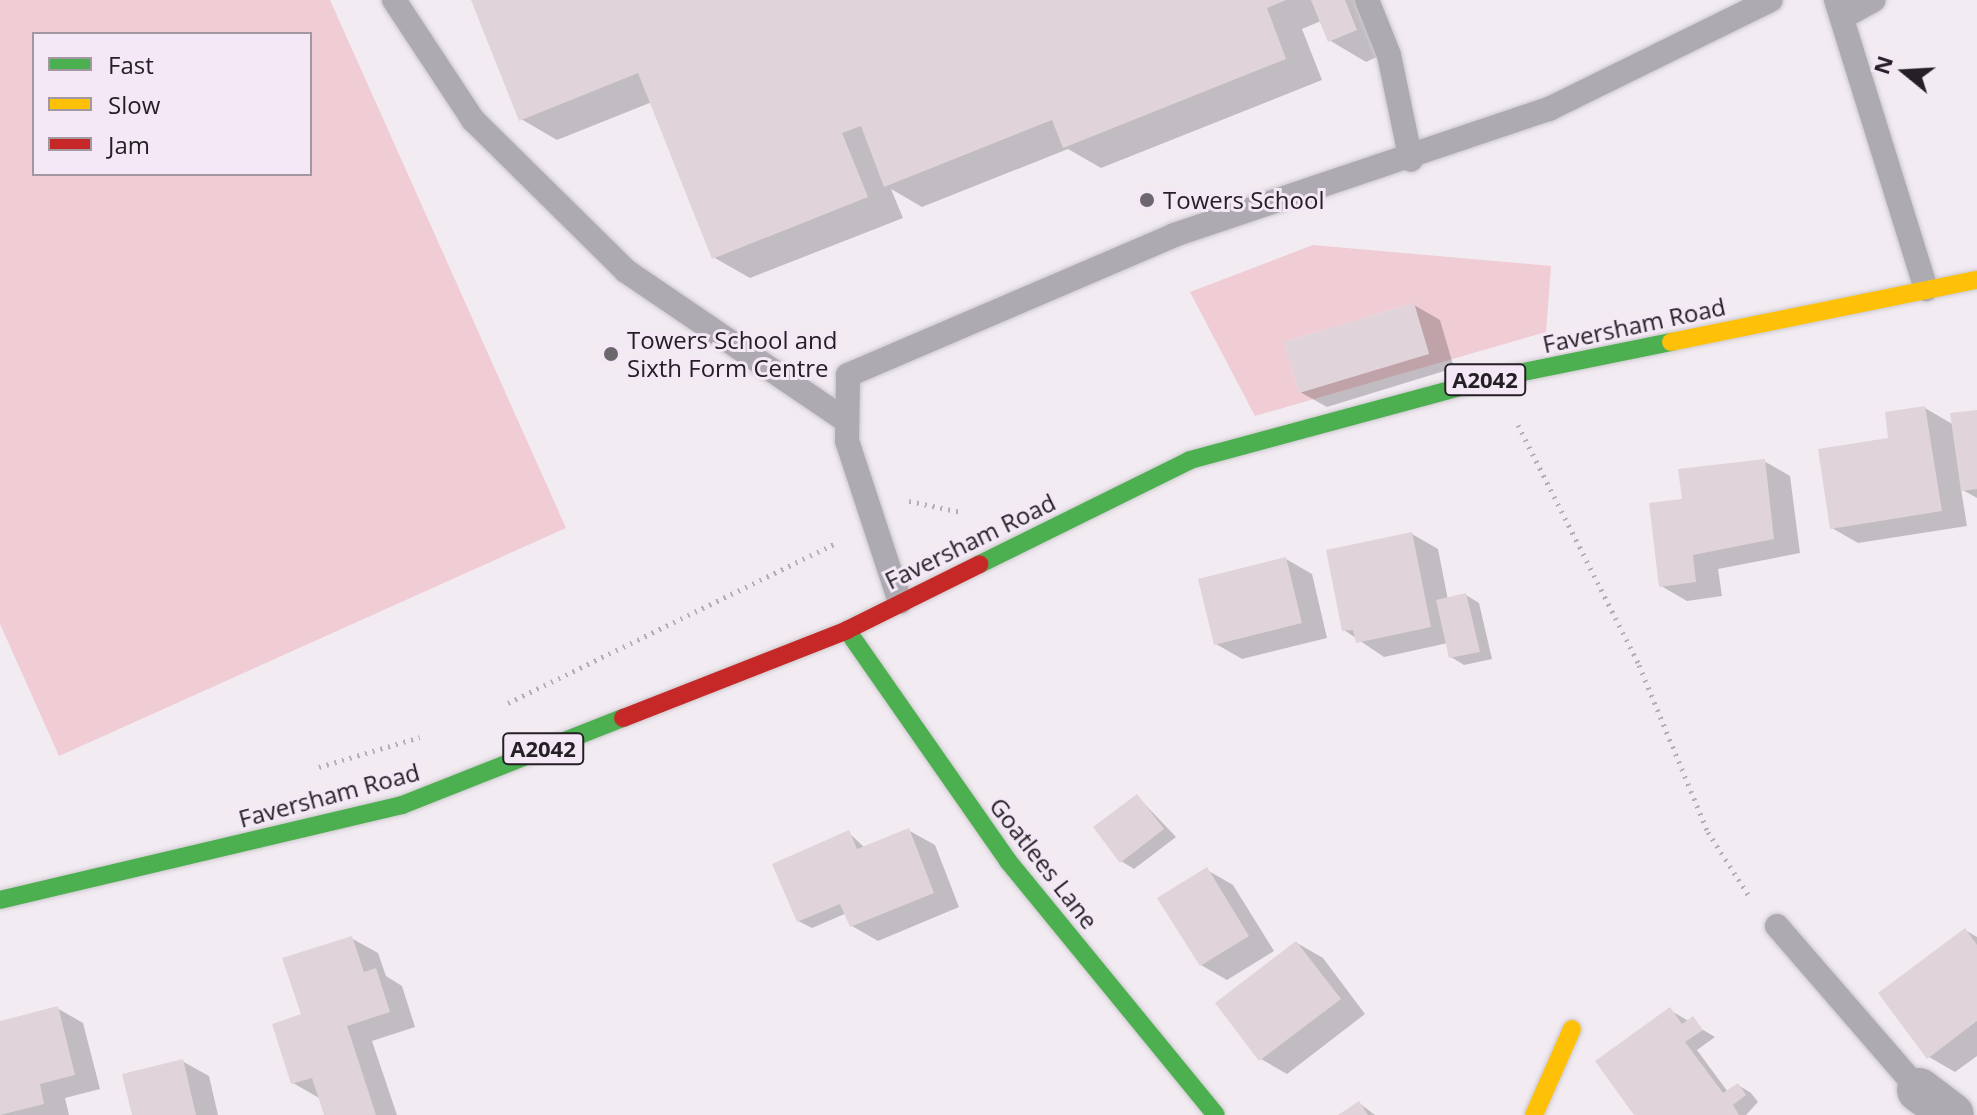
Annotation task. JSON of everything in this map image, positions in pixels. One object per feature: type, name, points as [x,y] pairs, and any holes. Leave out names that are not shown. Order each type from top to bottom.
[{"type":"main road","name":"Faversham Road","points":[[0,900],[402,805],[847,630],[1190,460],[1494,378],[1977,280]]},
{"type":"main road","name":"Goatlees Lane","points":[[847,630],[1008,861],[1216,1115]]},
{"type":"main road","points":[[1534,1115],[1572,1029]]},
{"type":"lane","points":[[394,0],[473,120],[626,271],[847,421]]},
{"type":"lane","points":[[1367,0],[1389,55],[1411,160]]},
{"type":"lane","points":[[900,602],[871,513],[847,421],[848,375],[1174,235],[1411,160],[1549,109],[1771,0]]},
{"type":"lane","points":[[1874,0],[1840,9],[1926,289]]},
{"type":"lane","points":[[1777,926],[1936,1102]]},
{"type":"path","points":[[1494,378],[1639,665],[1708,832],[1742,888],[1777,926]]},
{"type":"path","points":[[497,708],[823,554],[871,513]]},
{"type":"path","points":[[304,771],[424,736]]},
{"type":"shaded area","points":[[0,0],[330,0],[566,528],[59,756],[0,624]]},
{"type":"shaded area","points":[[1313,245],[1551,266],[1546,332],[1255,416],[1190,292]],"holes":[[[1414,303],[1429,353],[1299,393],[1284,342]]]},
{"type":"building","points":[[471,0],[1286,0],[1267,8],[1286,59],[1063,148],[1052,120],[884,187],[861,126],[842,133],[868,197],[712,259],[638,73],[519,121]]},
{"type":"building","points":[[1311,0],[1345,0],[1357,30],[1328,42]]},
{"type":"building","points":[[1414,303],[1429,354],[1299,393],[1284,342]]},
{"type":"building","points":[[1925,406],[1942,511],[1830,529],[1818,449],[1888,438],[1885,412]]},
{"type":"building","points":[[1977,410],[1977,489],[1961,491],[1950,413]]},
{"type":"building","points":[[1765,459],[1774,539],[1693,555],[1696,582],[1659,587],[1649,503],[1682,499],[1678,469]]},
{"type":"building","points":[[1412,532],[1431,627],[1356,643],[1353,630],[1342,631],[1326,550]]},
{"type":"building","points":[[1286,557],[1302,623],[1214,645],[1198,579]]},
{"type":"building","points":[[1466,593],[1480,652],[1449,658],[1436,600]]},
{"type":"building","points":[[1137,794],[1164,829],[1120,863],[1093,827]]},
{"type":"building","points":[[909,828],[934,893],[850,927],[840,904],[797,922],[772,864],[849,830],[857,849]]},
{"type":"building","points":[[1207,867],[1249,936],[1200,966],[1157,898]]},
{"type":"building","points":[[1965,928],[1977,945],[1977,1021],[1927,1059],[1878,993]]},
{"type":"building","points":[[352,936],[364,972],[376,968],[390,1012],[347,1026],[376,1115],[324,1115],[312,1078],[291,1084],[272,1024],[301,1014],[282,958]]},
{"type":"building","points":[[1296,941],[1341,999],[1259,1061],[1215,1003]]},
{"type":"building","points":[[58,1006],[75,1075],[40,1084],[44,1104],[0,1115],[0,1021]]},
{"type":"building","points":[[1670,1007],[1682,1024],[1693,1016],[1703,1030],[1685,1042],[1723,1093],[1738,1083],[1746,1095],[1733,1105],[1739,1115],[1634,1115],[1595,1061]]},
{"type":"building","points":[[183,1059],[196,1115],[132,1115],[122,1074]]},
{"type":"building","points":[[1359,1101],[1368,1115],[1338,1115]]},
{"type":"traffic: fast","points":[[980,564],[1190,460],[1494,378],[1671,342]]},
{"type":"traffic: fast","points":[[847,630],[1008,861],[1216,1115]]},
{"type":"traffic: fast","points":[[0,900],[402,805],[623,718]]},
{"type":"traffic: slow","points":[[1671,342],[1977,280]]},
{"type":"traffic: slow","points":[[1534,1115],[1572,1029]]},
{"type":"traffic: jam","points":[[623,718],[847,630],[980,564]]},
{"type":"place","name":"Towers School","points":[[1147,200]]},
{"type":"place","name":"Towers School and Sixth Form Centre","points":[[611,354]]}]
